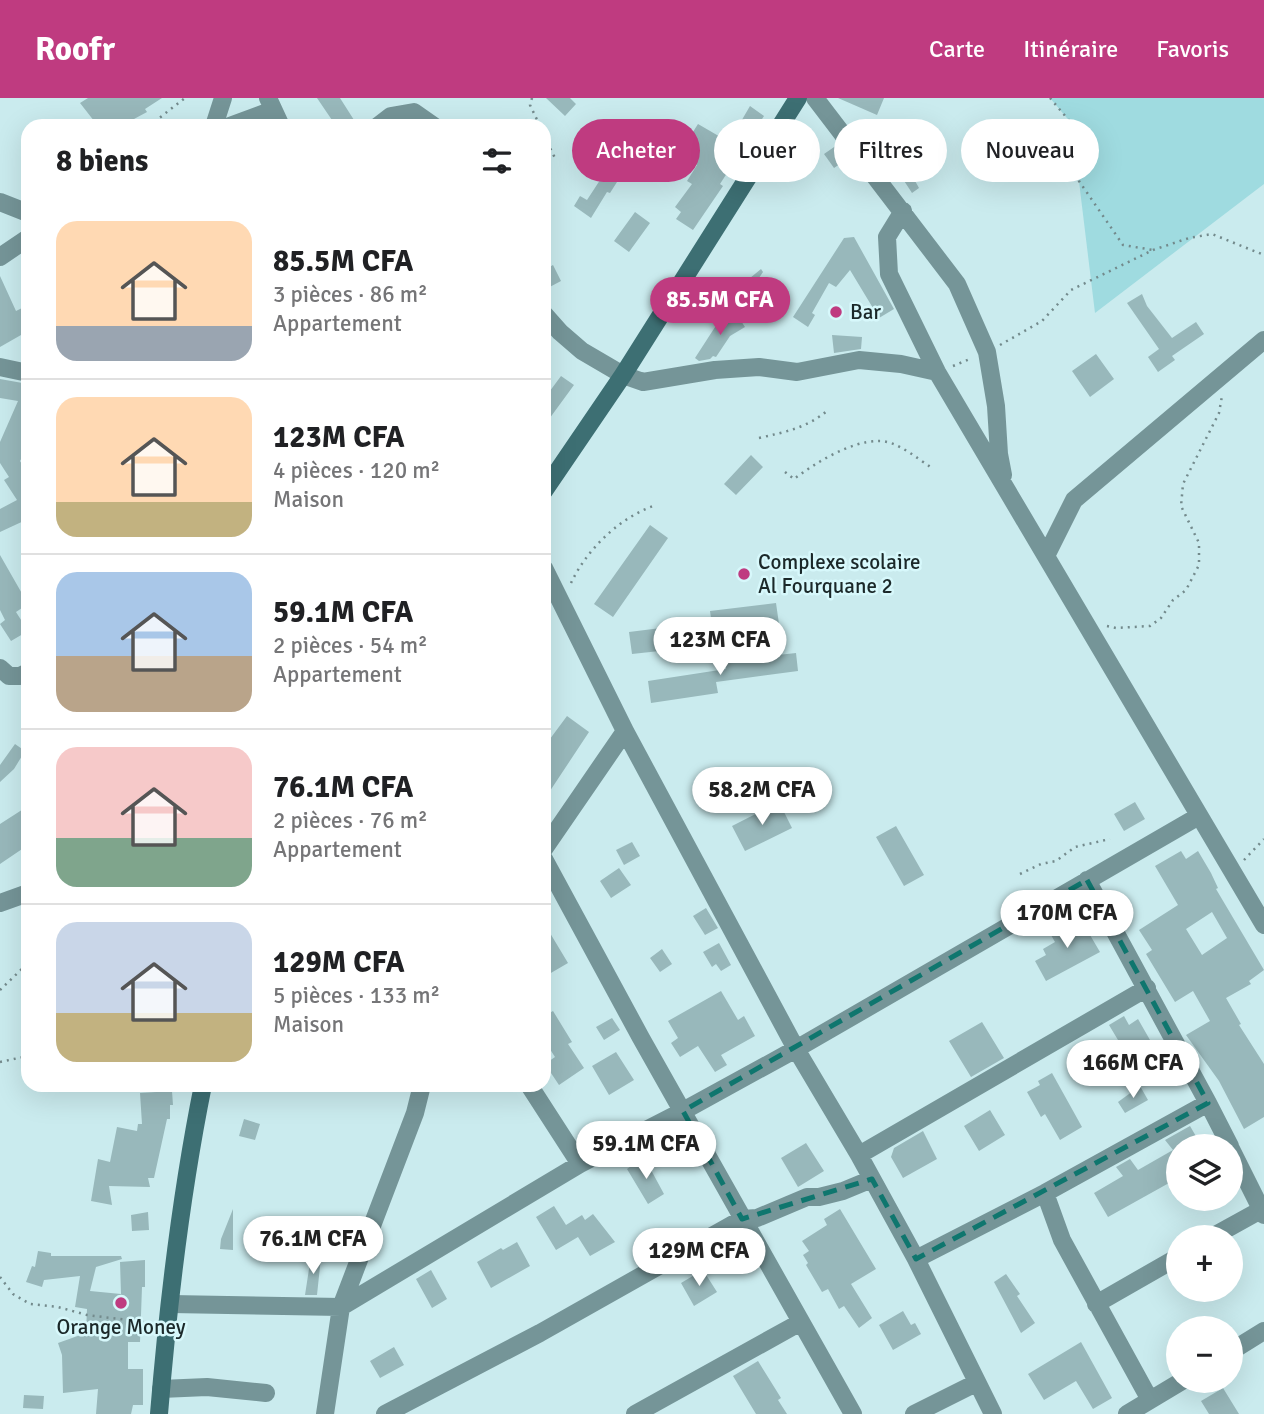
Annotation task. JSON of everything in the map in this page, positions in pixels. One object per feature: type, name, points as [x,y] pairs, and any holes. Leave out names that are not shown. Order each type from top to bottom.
[{"type":"street","points":[[216,119],[223,98]]},
{"type":"street","points":[[551,481],[623,375],[798,98]]},
{"type":"street","points":[[815,98],[957,284],[987,352],[1005,486]]},
{"type":"street","points":[[243,119],[270,104]]},
{"type":"street","points":[[387,119],[414,112],[424,119]]},
{"type":"street","points":[[0,202],[21,210]]},
{"type":"street","points":[[903,211],[887,237],[889,274],[937,372],[1264,925]]},
{"type":"street","points":[[0,257],[21,243]]},
{"type":"street","points":[[551,322],[582,351],[623,375],[643,382],[759,366],[797,372],[859,360],[901,364],[937,372]]},
{"type":"street","points":[[1046,556],[1074,500],[1264,340]]},
{"type":"street","points":[[0,367],[21,372]]},
{"type":"street","points":[[551,582],[625,731],[796,1049],[859,1155],[916,1259],[993,1414]]},
{"type":"street","points":[[0,668],[9,676],[21,676]]},
{"type":"street","points":[[551,839],[625,731]]},
{"type":"street","points":[[171,1304],[341,1307],[580,1164],[796,1049],[1199,816]]},
{"type":"street","points":[[551,872],[742,1219],[853,1414]]},
{"type":"street","points":[[1087,880],[1224,1134]]},
{"type":"street","points":[[0,903],[21,896]]},
{"type":"street","points":[[859,1155],[1147,988]]},
{"type":"street","points":[[159,1414],[186,1171],[202,1092]]},
{"type":"street","points":[[324,1414],[341,1307],[415,1113],[420,1092]]},
{"type":"street","points":[[534,1092],[580,1164]]},
{"type":"street","points":[[916,1259],[1045,1193],[1208,1103]]},
{"type":"street","points":[[1236,1225],[1262,1212],[1243,1173]]},
{"type":"street","points":[[385,1414],[540,1333],[742,1219],[757,1217],[807,1197],[843,1191],[872,1179]]},
{"type":"street","points":[[1045,1193],[1062,1240],[1150,1400]]},
{"type":"street","points":[[1096,1304],[1166,1264]]},
{"type":"street","points":[[635,1414],[801,1322]]},
{"type":"street","points":[[1243,1344],[1264,1331]]},
{"type":"street","points":[[914,1414],[976,1383]]},
{"type":"street","points":[[161,1389],[206,1387],[266,1393]]},
{"type":"street","points":[[1126,1414],[1166,1390]]},
{"type":"path","points":[[158,119],[186,98]]},
{"type":"path","points":[[532,98],[530,105],[537,119]]},
{"type":"path","points":[[1050,98],[1072,124],[1079,181],[1123,245],[1153,250]]},
{"type":"path","points":[[551,150],[555,158]]},
{"type":"path","points":[[937,372],[987,352],[1042,321],[1072,290],[1153,250],[1189,238],[1212,234],[1264,255]]},
{"type":"path","points":[[1085,621],[1116,628],[1150,626],[1161,618],[1173,600],[1186,590],[1199,565],[1199,543],[1181,506],[1183,484],[1219,413],[1224,386],[1222,376]]},
{"type":"path","points":[[759,438],[793,431],[816,420],[828,410]]},
{"type":"path","points":[[785,472],[794,479],[812,465],[844,449],[880,440],[900,448],[932,468]]},
{"type":"path","points":[[561,603],[578,568],[613,530],[640,510],[656,505]]},
{"type":"path","points":[[1020,874],[1041,864],[1056,861],[1075,847],[1110,839]]},
{"type":"path","points":[[1231,869],[1264,839]]},
{"type":"path","points":[[0,990],[21,969]]},
{"type":"path","points":[[0,1062],[21,1058]]},
{"type":"path","points":[[0,1277],[13,1294],[30,1304],[58,1307],[87,1315],[168,1323]]},
{"type":"highlighted area","points":[[1087,880],[1208,1103],[916,1259],[872,1179],[742,1219],[683,1111]]},
{"type":"shaded area","points":[[1050,98],[1264,98],[1264,184],[1095,313],[1079,182],[1099,182],[1099,119],[1068,119]]},
{"type":"building","points":[[88,98],[162,98],[145,109],[147,112],[134,119],[93,119],[80,103]]},
{"type":"building","points":[[317,98],[340,98],[353,119],[331,119]]},
{"type":"building","points":[[546,98],[570,98],[576,104],[565,116]]},
{"type":"building","points":[[838,98],[884,98],[877,115]]},
{"type":"building","points":[[750,106],[764,116],[762,119],[742,119]]},
{"type":"building","points":[[700,125],[714,133],[714,182],[721,182],[723,186],[693,230],[676,219],[681,212],[675,207],[692,184],[689,182],[700,182]]},
{"type":"building","points":[[834,147],[834,168],[824,154]]},
{"type":"building","points":[[599,182],[617,182],[610,193],[607,192],[591,218],[574,206],[580,196],[587,200]]},
{"type":"building","points":[[905,182],[916,182],[919,188],[912,193]]},
{"type":"building","points":[[635,212],[650,223],[629,252],[614,241]]},
{"type":"building","points":[[854,237],[894,309],[879,318],[850,270],[836,287],[829,283],[812,313],[815,315],[808,327],[793,317],[844,238]]},
{"type":"building","points":[[553,265],[561,281],[551,286]]},
{"type":"building","points":[[761,269],[763,272],[737,310],[726,302],[733,292]]},
{"type":"building","points":[[0,276],[16,311],[21,308],[21,335],[0,347]]},
{"type":"building","points":[[1142,294],[1147,306],[1172,338],[1196,322],[1204,334],[1172,356],[1175,360],[1158,372],[1148,357],[1159,349],[1127,303]]},
{"type":"building","points":[[735,312],[745,327],[730,336],[716,357],[699,361],[695,358],[717,324]]},
{"type":"building","points":[[832,335],[862,337],[861,349],[834,353]]},
{"type":"building","points":[[1096,354],[1114,379],[1090,397],[1072,371]]},
{"type":"building","points":[[561,376],[574,385],[551,416],[551,390]]},
{"type":"building","points":[[0,379],[21,383],[21,522],[0,532],[0,509],[17,500],[4,480],[9,477],[0,463],[0,442],[18,401],[0,398]]},
{"type":"building","points":[[751,455],[763,467],[736,495],[724,484]]},
{"type":"building","points":[[650,525],[668,538],[613,617],[594,604]]},
{"type":"building","points":[[0,555],[21,592],[21,609],[16,612],[21,620],[21,635],[11,641],[0,624],[5,620],[0,610]]},
{"type":"building","points":[[776,603],[779,624],[713,632],[710,611]]},
{"type":"building","points":[[693,624],[696,647],[632,654],[629,632]]},
{"type":"building","points":[[796,653],[798,671],[716,682],[718,693],[651,703],[648,681],[726,669],[725,661]]},
{"type":"building","points":[[567,716],[589,732],[551,789],[551,738]]},
{"type":"building","points":[[15,744],[21,748],[21,758],[14,769],[0,782],[0,765]]},
{"type":"building","points":[[779,802],[792,828],[745,851],[732,826]]},
{"type":"building","points":[[1135,802],[1145,819],[1124,831],[1114,814]]},
{"type":"building","points":[[21,810],[21,850],[0,864],[0,824]]},
{"type":"building","points":[[896,826],[924,875],[904,886],[876,837]]},
{"type":"building","points":[[632,842],[640,856],[624,865],[616,850]]},
{"type":"building","points":[[1181,851],[1186,859],[1198,851],[1211,873],[1218,888],[1216,889],[1264,970],[1249,981],[1251,984],[1226,998],[1241,1024],[1239,1025],[1264,1064],[1264,1117],[1244,1129],[1219,1081],[1186,1035],[1210,1021],[1193,991],[1175,1002],[1146,954],[1152,950],[1139,930],[1178,905],[1155,866]],"holes":[[[1212,912],[1227,938],[1202,955],[1186,929]]]},
{"type":"building","points":[[619,868],[631,885],[611,898],[600,881]]},
{"type":"building","points":[[706,908],[718,928],[705,935],[693,916]]},
{"type":"building","points":[[1080,918],[1100,952],[1046,981],[1035,961],[1046,955],[1043,949],[1055,942],[1051,935]]},
{"type":"building","points":[[551,935],[568,963],[551,973]]},
{"type":"building","points":[[719,943],[731,965],[721,971],[716,964],[712,967],[703,952]]},
{"type":"building","points":[[662,949],[672,964],[660,972],[650,958]]},
{"type":"building","points":[[721,991],[738,1020],[744,1016],[755,1036],[721,1055],[727,1065],[715,1072],[698,1046],[680,1057],[671,1043],[678,1038],[668,1021]]},
{"type":"building","points":[[553,1011],[572,1042],[568,1044],[584,1068],[559,1085],[551,1073],[551,1060],[555,1057],[551,1051]]},
{"type":"building","points":[[1124,1016],[1129,1025],[1138,1019],[1154,1047],[1099,1077],[1088,1058],[1118,1040],[1109,1025]]},
{"type":"building","points":[[612,1018],[620,1030],[604,1040],[596,1027]]},
{"type":"building","points":[[982,1022],[1004,1058],[971,1077],[949,1041]]},
{"type":"building","points":[[616,1052],[634,1080],[609,1095],[592,1066]]},
{"type":"building","points":[[1052,1073],[1082,1127],[1060,1140],[1045,1114],[1041,1117],[1027,1092],[1040,1085],[1038,1081]]},
{"type":"building","points":[[1140,1086],[1148,1100],[1125,1113],[1118,1102]]},
{"type":"building","points":[[172,1092],[170,1119],[167,1119],[154,1178],[148,1178],[150,1187],[109,1186],[112,1205],[91,1201],[98,1159],[110,1162],[117,1127],[137,1131],[138,1124],[142,1124],[140,1093]]},
{"type":"building","points":[[990,1110],[1005,1135],[979,1151],[964,1126]]},
{"type":"building","points":[[244,1119],[260,1124],[255,1140],[239,1136]]},
{"type":"building","points":[[1190,1126],[1195,1134],[1176,1134]]},
{"type":"building","points":[[923,1131],[937,1159],[903,1178],[891,1157],[894,1148]]},
{"type":"building","points":[[806,1143],[824,1171],[798,1187],[781,1158]]},
{"type":"building","points":[[1166,1154],[1166,1185],[1108,1217],[1094,1193],[1123,1176],[1116,1167],[1130,1159],[1138,1170]]},
{"type":"building","points":[[644,1157],[664,1194],[648,1204],[627,1169]]},
{"type":"building","points":[[554,1206],[566,1225],[582,1215],[585,1220],[593,1214],[615,1242],[590,1256],[578,1237],[556,1250],[536,1217]]},
{"type":"building","points":[[233,1209],[233,1250],[220,1249],[221,1239]]},
{"type":"building","points":[[840,1209],[876,1269],[851,1284],[872,1318],[859,1328],[844,1306],[839,1309],[828,1289],[822,1292],[803,1255],[809,1251],[802,1241],[827,1225],[824,1219]]},
{"type":"building","points":[[148,1212],[149,1230],[132,1231],[131,1215]]},
{"type":"building","points":[[517,1242],[530,1266],[491,1288],[477,1262]]},
{"type":"building","points":[[38,1251],[51,1253],[51,1256],[121,1256],[122,1259],[96,1267],[90,1291],[121,1294],[120,1262],[145,1260],[140,1342],[128,1342],[128,1369],[143,1369],[143,1405],[133,1405],[131,1414],[96,1414],[98,1389],[63,1393],[62,1355],[58,1343],[86,1333],[87,1309],[75,1307],[80,1276],[44,1280],[42,1287],[26,1282],[32,1266],[35,1267]]},
{"type":"building","points":[[311,1256],[321,1257],[317,1295],[305,1295]]},
{"type":"building","points":[[431,1270],[447,1299],[432,1308],[416,1279]]},
{"type":"building","points":[[703,1270],[717,1292],[694,1306],[681,1283]]},
{"type":"building","points":[[1006,1274],[1035,1323],[1021,1333],[994,1282]]},
{"type":"building","points":[[903,1311],[911,1325],[915,1323],[921,1334],[893,1350],[879,1325]]},
{"type":"building","points":[[1081,1342],[1112,1398],[1093,1409],[1076,1381],[1044,1400],[1028,1374]]},
{"type":"building","points":[[394,1347],[404,1365],[380,1378],[370,1361]]},
{"type":"building","points":[[758,1361],[781,1398],[778,1400],[787,1414],[756,1414],[733,1376]]},
{"type":"building","points":[[1215,1393],[1226,1393],[1239,1414],[1209,1414],[1201,1401]]},
{"type":"building","points":[[24,1395],[44,1396],[43,1409],[23,1408]]},
{"type":"place","name":"Bar","points":[[836,312]]},
{"type":"place","name":"Complexe scolaire Al Fourquane 2","points":[[744,574]]},
{"type":"place","name":"Orange Money","points":[[121,1303]]}]
